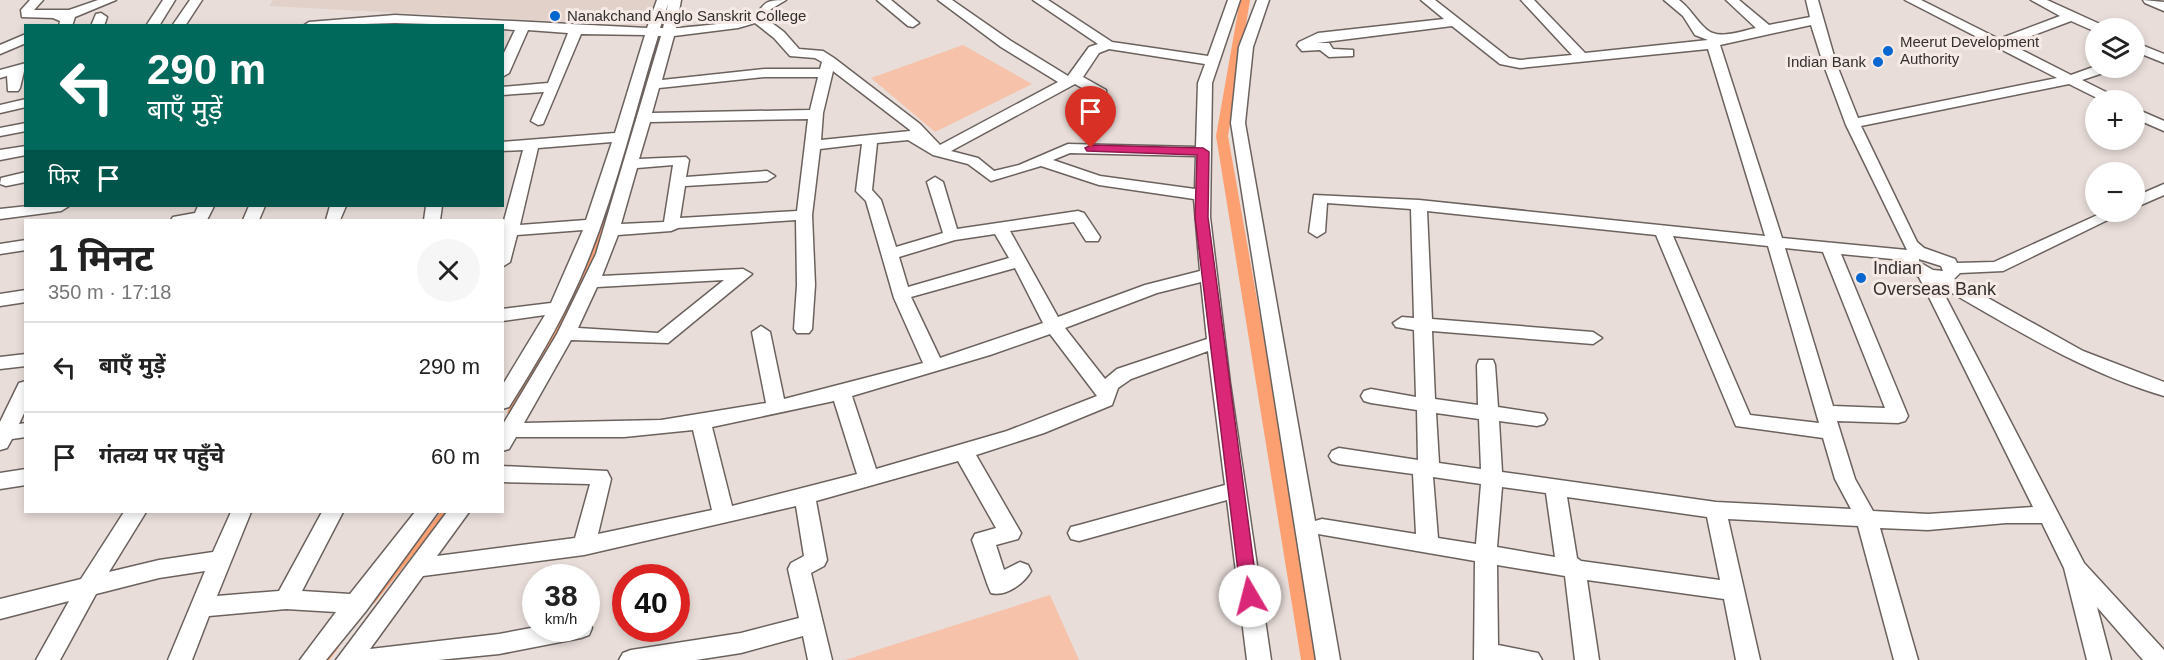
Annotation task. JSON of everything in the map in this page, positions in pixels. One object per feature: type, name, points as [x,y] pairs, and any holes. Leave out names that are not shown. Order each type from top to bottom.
[{"type":"street","points":[[37,0],[27,10],[27,14],[67,20],[110,0]]},
{"type":"street","points":[[153,24],[169,0]]},
{"type":"street","points":[[179,24],[196,0]]},
{"type":"street","points":[[506,437],[566,334],[604,254],[632,164],[653,85],[661,33],[663,0]]},
{"type":"street","points":[[508,385],[534,353],[579,262],[621,136],[675,0]]},
{"type":"street","points":[[504,25],[661,33],[738,24],[757,18],[767,6],[780,0]]},
{"type":"street","points":[[883,0],[913,23]]},
{"type":"street","points":[[944,0],[1006,44],[1071,80],[1101,93]]},
{"type":"street","points":[[1039,0],[1108,45],[1213,61]]},
{"type":"street","points":[[1234,0],[1205,83],[1202,217],[1235,490],[1259,660]]},
{"type":"street","points":[[1263,0],[1256,13],[1246,47],[1238,123],[1328,660]]},
{"type":"street","points":[[1427,0],[1505,61],[1520,64],[1716,42],[1765,29],[1816,20]]},
{"type":"street","points":[[1527,0],[1582,58]]},
{"type":"street","points":[[1670,0],[1681,7],[1696,23],[1700,32],[1716,42],[1845,479],[1867,519],[1906,660]]},
{"type":"street","points":[[1732,0],[1765,29]]},
{"type":"street","points":[[1812,0],[1816,20],[1853,123],[1915,254],[1911,264],[1938,273],[2080,356],[2140,383],[2164,389]]},
{"type":"street","points":[[1911,0],[2090,90]]},
{"type":"street","points":[[2037,0],[2085,22]]},
{"type":"street","points":[[2149,0],[2164,7]]},
{"type":"street","points":[[1998,44],[2071,16]]},
{"type":"street","points":[[757,18],[779,35],[795,53],[818,54],[828,67],[915,127],[938,152]]},
{"type":"street","points":[[334,24],[395,19],[464,24]]},
{"type":"street","points":[[1348,53],[1329,53],[1324,46],[1307,48],[1304,45],[1318,37],[1455,22]]},
{"type":"street","points":[[504,69],[523,26]]},
{"type":"street","points":[[538,120],[551,87],[562,69],[576,30]]},
{"type":"street","points":[[0,50],[24,39]]},
{"type":"street","points":[[938,152],[1071,80],[1094,50],[1108,45]]},
{"type":"street","points":[[2145,53],[2164,59]]},
{"type":"street","points":[[653,85],[828,67]]},
{"type":"street","points":[[803,329],[806,285],[804,215],[816,114],[828,67]]},
{"type":"street","points":[[0,74],[20,68]]},
{"type":"street","points":[[13,88],[20,68]]},
{"type":"street","points":[[1853,123],[2069,80],[2085,75]]},
{"type":"street","points":[[504,91],[551,87]]},
{"type":"street","points":[[0,109],[24,103]]},
{"type":"street","points":[[644,118],[816,114]]},
{"type":"street","points":[[2145,118],[2164,127]]},
{"type":"street","points":[[0,132],[24,127]]},
{"type":"street","points":[[813,145],[911,135],[938,152],[973,161],[991,176],[1024,168],[1068,148],[1203,152]]},
{"type":"street","points":[[504,147],[621,136]]},
{"type":"street","points":[[870,139],[864,191],[873,200],[902,294],[934,366]]},
{"type":"street","points":[[504,255],[532,143]]},
{"type":"street","points":[[0,155],[24,150]]},
{"type":"street","points":[[632,164],[681,160],[671,226]]},
{"type":"street","points":[[1042,161],[1060,170],[1134,187],[1202,195]]},
{"type":"street","points":[[678,182],[767,176]]},
{"type":"street","points":[[6,181],[24,177]]},
{"type":"street","points":[[935,182],[948,228],[953,235]]},
{"type":"street","points":[[2145,198],[2164,189]]},
{"type":"street","points":[[1317,232],[1320,198],[1419,205],[1830,248],[1939,256],[1938,273],[2048,515],[2075,568],[2098,660]]},
{"type":"street","points":[[1419,205],[1421,324],[1426,405],[1426,468],[1423,500],[1428,544]]},
{"type":"street","points":[[0,214],[53,207]]},
{"type":"street","points":[[183,219],[203,214]]},
{"type":"street","points":[[612,230],[804,215]]},
{"type":"street","points":[[890,254],[953,235],[1078,216],[1092,237]]},
{"type":"street","points":[[1938,273],[1997,267],[2094,222]]},
{"type":"street","points":[[511,230],[591,225]]},
{"type":"street","points":[[1000,229],[1054,327],[1106,393]]},
{"type":"street","points":[[1663,231],[1743,421],[1831,432]]},
{"type":"street","points":[[0,249],[24,245]]},
{"type":"street","points":[[1825,413],[1898,416],[1830,248]]},
{"type":"street","points":[[902,294],[1019,261]]},
{"type":"street","points":[[566,334],[619,334],[662,339],[743,274],[591,282]]},
{"type":"street","points":[[506,437],[658,427],[776,407],[934,366],[1054,327],[1190,278],[1208,275]]},
{"type":"street","points":[[0,300],[24,296]]},
{"type":"street","points":[[504,315],[556,308]]},
{"type":"street","points":[[1402,323],[1593,338]]},
{"type":"street","points":[[761,333],[776,407]]},
{"type":"street","points":[[416,568],[584,546],[724,516],[869,479],[963,451],[1089,408],[1105,400],[1110,385],[1124,374],[1216,342]]},
{"type":"street","points":[[0,363],[24,360]]},
{"type":"street","points":[[1486,366],[1492,478],[1486,554],[1486,657],[1530,660]]},
{"type":"street","points":[[841,391],[869,479]]},
{"type":"street","points":[[1,437],[24,392]]},
{"type":"street","points":[[1371,396],[1537,419]]},
{"type":"street","points":[[701,421],[724,516]]},
{"type":"street","points":[[1,437],[24,431]]},
{"type":"street","points":[[963,451],[1010,533],[983,540],[999,586],[1020,571]]},
{"type":"street","points":[[1338,456],[1716,510],[1928,522],[2006,515],[2048,515]]},
{"type":"street","points":[[504,474],[600,476],[602,479],[584,546]]},
{"type":"street","points":[[0,481],[24,477]]},
{"type":"street","points":[[1555,487],[1556,510],[1567,562],[1575,569],[1587,660]]},
{"type":"street","points":[[1079,533],[1235,490]]},
{"type":"street","points":[[804,495],[816,560],[799,569],[820,660]]},
{"type":"street","points":[[1716,510],[1748,660]]},
{"type":"street","points":[[48,660],[88,587],[134,513]]},
{"type":"street","points":[[180,660],[241,513]]},
{"type":"street","points":[[286,600],[331,513]]},
{"type":"street","points":[[312,660],[358,604],[426,513]]},
{"type":"street","points":[[348,660],[457,513]]},
{"type":"street","points":[[1322,526],[1575,569],[1733,591]]},
{"type":"street","points":[[0,609],[159,569],[220,560]]},
{"type":"street","points":[[2075,568],[2158,660]]},
{"type":"street","points":[[201,607],[286,600],[358,604]]},
{"type":"street","points":[[631,660],[741,644],[812,624]]},
{"type":"street","points":[[363,660],[522,640]]},
{"type":"shaded area","name":"Nanakchand Anglo Sanskrit College","points":[[273,0],[658,0],[648,26],[269,6]]},
{"type":"shaded area","points":[[963,45],[1032,84],[935,132],[871,78]]},
{"type":"shaded area","points":[[1050,595],[1079,660],[845,660]]},
{"type":"waterway","points":[[644,96],[669,0]]},
{"type":"waterway","points":[[1245,0],[1222,136],[1311,660]]},
{"type":"waterway","points":[[520,393],[581,284],[611,204]]},
{"type":"waterway","points":[[510,412],[521,392]]},
{"type":"waterway","points":[[373,601],[443,513]]},
{"type":"waterway","points":[[326,660],[336,647]]},
{"type":"place","name":"Nanakchand Anglo Sanskrit College","points":[[555,16]]},
{"type":"place","name":"Meerut Development Authority","points":[[1888,51]]},
{"type":"place","name":"Indian Bank","points":[[1878,62]]},
{"type":"place","name":"Indian Overseas Bank","points":[[1861,278]]},
{"type":"route","points":[[1091,148],[1203,152],[1202,217],[1221,383],[1250,596]]}]
